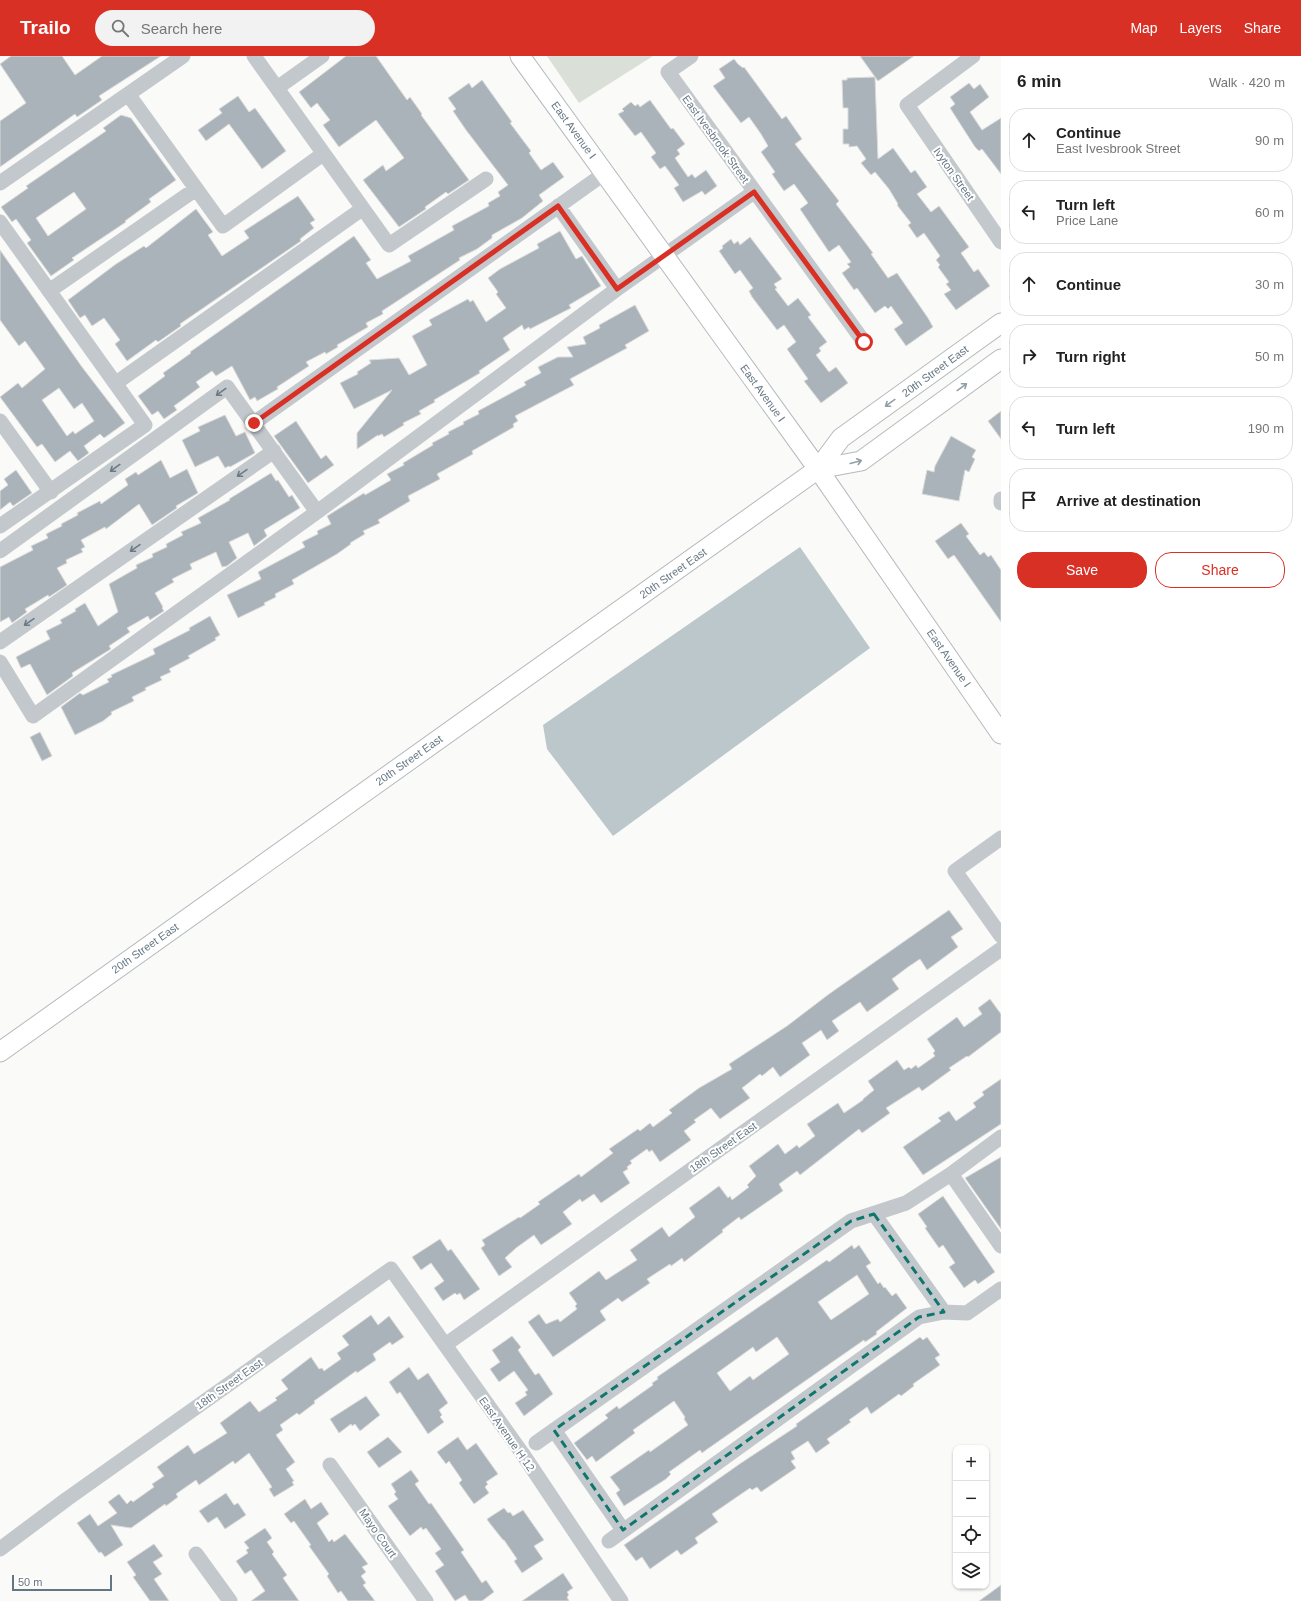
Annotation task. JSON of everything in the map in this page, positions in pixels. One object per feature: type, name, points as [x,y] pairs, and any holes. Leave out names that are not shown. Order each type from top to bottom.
[{"type":"main road","name":"East Avenue I","points":[[520,56],[818,469],[1001,734]]},
{"type":"main road","name":"20th Street East","points":[[0,1052],[818,469],[841,438],[1001,323]]},
{"type":"main road","name":"20th Street East","points":[[818,469],[861,461],[1001,359]]},
{"type":"street","points":[[0,183],[183,56]]},
{"type":"street","points":[[254,56],[389,245],[486,179]]},
{"type":"street","points":[[277,88],[322,56]]},
{"type":"street","name":"East Ivesbrook Street","points":[[691,56],[668,72],[864,342]]},
{"type":"street","name":"Ivyton Street","points":[[973,56],[907,105],[1001,242]]},
{"type":"street","points":[[128,94],[223,226],[323,154]]},
{"type":"street","points":[[254,423],[605,173]]},
{"type":"street","points":[[49,291],[196,189]]},
{"type":"street","points":[[0,662],[33,716],[317,512],[617,289],[754,192]]},
{"type":"street","points":[[558,206],[617,289]]},
{"type":"street","points":[[116,383],[362,209]]},
{"type":"street","points":[[0,222],[145,425],[51,492],[0,526]]},
{"type":"street","points":[[0,551],[227,387],[317,512]]},
{"type":"street","points":[[0,421],[51,492]]},
{"type":"street","points":[[0,642],[274,451]]},
{"type":"street","points":[[1001,838],[955,871],[1001,936]]},
{"type":"street","name":"18th Street East","points":[[445,1345],[1001,949]]},
{"type":"street","points":[[536,1443],[851,1221],[906,1203],[1001,1138]]},
{"type":"street","points":[[950,1174],[1001,1246]]},
{"type":"street","points":[[874,1214],[944,1312]]},
{"type":"street","name":"18th Street East","points":[[0,1549],[67,1499],[391,1269]]},
{"type":"street","name":"East Avenue H 12","points":[[391,1269],[522,1454],[621,1601]]},
{"type":"street","points":[[609,1541],[919,1318],[944,1312],[967,1313],[1001,1288]]},
{"type":"street","points":[[554,1430],[623,1530]]},
{"type":"street","name":"Mayo Court","points":[[330,1466],[426,1601]]},
{"type":"street","points":[[196,1554],[230,1601]]},
{"type":"highlighted area","points":[[874,1214],[944,1312],[919,1317],[623,1530],[554,1430],[851,1221]]},
{"type":"shaded area","points":[[547,56],[653,56],[579,103]]},
{"type":"shaded area","points":[[800,547],[870,648],[613,836],[547,749],[543,725]]},
{"type":"building","points":[[11,56],[62,56],[75,75],[102,56],[161,56],[99,96],[102,100],[77,117],[75,114],[0,167],[0,121],[26,103],[0,64]]},
{"type":"building","points":[[346,56],[376,56],[407,100],[410,97],[422,114],[421,115],[469,180],[448,194],[446,192],[425,207],[426,209],[399,227],[363,180],[383,165],[386,171],[404,158],[376,120],[339,147],[323,125],[330,120],[317,103],[311,108],[299,92]]},
{"type":"building","points":[[860,56],[914,56],[878,81]]},
{"type":"building","points":[[734,59],[743,68],[744,67],[782,119],[786,116],[802,139],[795,144],[839,201],[836,204],[873,253],[871,254],[888,278],[897,273],[928,318],[933,327],[906,346],[894,329],[903,323],[891,306],[888,309],[885,306],[875,313],[857,288],[854,290],[842,273],[850,267],[847,264],[851,262],[839,245],[829,252],[800,209],[808,203],[794,184],[784,191],[772,174],[775,172],[761,152],[768,146],[761,134],[749,117],[741,123],[713,86],[725,78],[719,69]]},
{"type":"building","points":[[875,77],[878,159],[893,148],[911,173],[915,170],[927,187],[917,194],[931,212],[939,206],[969,247],[961,253],[974,272],[978,269],[990,286],[956,310],[944,294],[951,290],[946,284],[949,282],[938,267],[940,265],[936,260],[940,256],[924,233],[917,238],[908,225],[911,223],[897,205],[898,204],[889,189],[875,172],[871,175],[861,163],[866,159],[857,146],[849,147],[849,144],[843,144],[843,129],[848,129],[848,108],[843,108],[842,80],[847,80],[847,78]]},
{"type":"building","points":[[482,80],[512,122],[510,123],[531,151],[529,153],[541,170],[553,162],[564,177],[539,195],[543,201],[522,218],[492,235],[492,238],[477,249],[459,258],[460,260],[382,311],[383,314],[366,323],[368,327],[337,345],[338,347],[326,354],[325,352],[306,362],[309,366],[277,387],[278,389],[257,401],[255,397],[250,400],[232,366],[216,376],[212,371],[196,382],[200,387],[174,406],[177,410],[164,419],[158,411],[152,415],[138,396],[165,376],[163,373],[191,353],[190,352],[354,236],[371,260],[366,263],[377,279],[411,261],[408,256],[454,230],[452,226],[489,206],[488,203],[500,196],[498,192],[508,185],[466,130],[453,111],[456,109],[448,98],[469,83],[472,88]]},
{"type":"building","points":[[969,83],[974,89],[980,84],[989,97],[970,112],[982,130],[1001,118],[1001,174],[982,149],[979,151],[975,147],[950,108],[955,104],[950,97]]},
{"type":"building","points":[[238,96],[249,112],[255,108],[286,151],[262,169],[229,124],[206,141],[198,130],[222,113],[219,109]]},
{"type":"building","points":[[650,100],[671,129],[673,128],[685,144],[677,150],[680,154],[675,158],[688,177],[692,174],[695,178],[706,170],[717,186],[705,195],[702,191],[683,202],[674,188],[679,185],[665,166],[660,169],[651,157],[656,153],[641,132],[635,136],[618,114],[624,111],[622,109],[631,102],[635,106],[638,104],[640,107]]},
{"type":"building","points":[[121,115],[131,118],[176,180],[149,199],[151,202],[125,221],[126,222],[72,258],[74,260],[51,276],[27,243],[31,240],[16,219],[12,222],[1,207],[28,188],[26,186],[106,131],[103,128]],"holes":[[[74,192],[86,209],[48,236],[36,218]]]},
{"type":"building","points":[[298,196],[315,220],[310,223],[314,228],[300,239],[301,241],[180,324],[181,326],[158,342],[156,340],[127,361],[115,344],[120,340],[104,318],[92,326],[85,315],[80,318],[68,300],[116,264],[144,246],[146,248],[196,209],[213,232],[208,235],[222,256],[249,238],[244,231]]},
{"type":"building","points":[[560,231],[576,259],[582,256],[601,286],[569,305],[571,308],[530,329],[529,327],[524,330],[522,325],[503,338],[510,350],[479,371],[480,373],[434,400],[435,402],[419,411],[421,414],[403,423],[404,425],[384,437],[382,434],[378,435],[357,449],[357,433],[392,390],[354,409],[340,383],[358,374],[357,372],[371,363],[369,360],[399,358],[409,375],[427,365],[412,336],[432,325],[429,320],[468,299],[470,302],[473,300],[486,322],[506,308],[496,294],[498,292],[488,278],[500,269],[539,248],[537,244]]},
{"type":"building","points":[[750,237],[782,279],[774,284],[777,288],[775,289],[788,306],[798,298],[811,315],[808,317],[827,342],[819,348],[821,351],[816,355],[829,372],[836,367],[848,383],[821,403],[804,381],[808,379],[787,349],[796,342],[784,325],[777,330],[752,297],[749,291],[753,288],[740,270],[735,274],[719,251],[723,248],[722,246],[731,239],[734,244],[738,241],[740,245]]},
{"type":"building","points":[[0,250],[82,367],[125,423],[104,438],[100,434],[84,446],[89,453],[78,461],[70,451],[55,462],[42,444],[37,447],[0,397],[18,383],[22,388],[45,369],[25,341],[19,346],[0,320]],"holes":[[[59,388],[74,409],[82,403],[94,421],[75,434],[73,431],[67,436],[42,400]]]},
{"type":"building","points":[[635,305],[649,331],[625,345],[627,348],[570,379],[574,385],[515,416],[518,421],[513,424],[514,427],[472,451],[473,454],[437,474],[440,479],[408,496],[410,501],[378,520],[380,523],[363,531],[365,534],[350,543],[351,544],[337,554],[292,580],[294,584],[275,594],[276,597],[264,603],[265,605],[238,618],[227,595],[261,579],[258,572],[305,547],[302,542],[318,534],[317,531],[331,524],[327,516],[364,493],[365,495],[391,480],[387,474],[404,465],[403,463],[433,445],[432,443],[449,434],[448,432],[464,424],[463,422],[479,414],[478,411],[526,385],[524,382],[541,373],[538,367],[558,357],[573,357],[567,347],[586,344],[583,337],[600,328],[599,325]]},
{"type":"building","points":[[1001,411],[1001,439],[988,421]]},
{"type":"building","points":[[225,415],[236,436],[245,432],[255,453],[230,467],[225,468],[218,456],[195,467],[182,440],[200,431],[198,427]]},
{"type":"building","points":[[296,421],[321,459],[326,455],[334,465],[308,483],[274,436]]},
{"type":"building","points":[[951,436],[976,450],[972,457],[975,459],[969,472],[965,470],[959,501],[922,494],[927,470],[934,472],[935,466]]},
{"type":"building","points":[[161,460],[170,478],[187,469],[198,493],[176,506],[177,508],[152,525],[139,504],[106,529],[105,527],[81,540],[85,547],[81,549],[83,552],[66,560],[67,563],[57,568],[67,585],[49,597],[48,595],[25,609],[27,612],[12,623],[9,617],[0,622],[0,567],[33,550],[31,546],[48,538],[46,534],[62,526],[61,524],[78,515],[77,513],[100,501],[101,504],[128,485],[125,479],[136,472],[138,475]]},
{"type":"building","points":[[16,470],[32,493],[13,506],[10,502],[0,510],[0,491],[8,485],[4,479]]},
{"type":"building","points":[[271,473],[276,481],[278,480],[289,497],[292,495],[300,508],[264,530],[267,536],[254,546],[248,533],[229,542],[237,558],[227,566],[222,567],[216,552],[190,564],[192,569],[172,579],[174,582],[155,593],[164,611],[150,620],[148,616],[127,628],[130,632],[109,646],[111,649],[72,673],[73,676],[47,695],[30,664],[21,668],[16,657],[50,639],[46,631],[62,623],[60,620],[76,611],[75,609],[85,603],[98,626],[118,612],[109,584],[137,568],[136,565],[153,557],[152,554],[167,547],[166,544],[183,535],[181,532],[201,523],[198,518],[230,500],[229,499]]},
{"type":"building","points":[[961,523],[969,534],[966,536],[980,555],[984,552],[988,557],[991,555],[1001,570],[1001,622],[954,555],[948,559],[935,541]]},
{"type":"building","points":[[210,616],[220,635],[215,638],[216,640],[188,656],[190,658],[169,669],[171,672],[160,677],[162,680],[145,688],[146,690],[132,697],[134,701],[111,712],[112,714],[103,721],[75,735],[61,707],[80,693],[83,695],[109,682],[107,679],[112,677],[111,675],[155,654],[153,649],[190,630],[189,628]]},
{"type":"building","points":[[40,732],[52,756],[42,761],[30,737]]},
{"type":"building","points":[[949,910],[963,929],[951,937],[958,947],[927,970],[920,959],[908,967],[892,979],[899,989],[867,1012],[860,1002],[832,1021],[839,1031],[827,1040],[821,1030],[802,1043],[810,1055],[780,1077],[773,1067],[762,1076],[760,1074],[742,1088],[750,1098],[720,1119],[711,1108],[694,1120],[696,1122],[684,1131],[691,1140],[660,1162],[652,1150],[649,1152],[647,1149],[630,1161],[632,1163],[627,1167],[628,1169],[623,1172],[630,1183],[601,1203],[594,1194],[582,1202],[580,1199],[563,1212],[572,1224],[541,1245],[534,1235],[505,1258],[512,1267],[499,1276],[481,1248],[485,1245],[482,1240],[519,1217],[520,1218],[540,1204],[538,1202],[579,1174],[581,1177],[613,1153],[609,1149],[638,1129],[640,1131],[650,1123],[653,1127],[672,1113],[669,1110],[699,1088],[732,1069],[729,1064],[787,1026],[829,994]]},
{"type":"building","points":[[990,999],[1001,1014],[1001,1032],[968,1057],[967,1056],[949,1068],[951,1070],[922,1091],[919,1087],[886,1108],[890,1113],[862,1133],[859,1129],[800,1175],[797,1171],[779,1184],[783,1191],[741,1220],[739,1217],[722,1230],[723,1232],[684,1262],[682,1258],[671,1266],[670,1264],[647,1279],[650,1283],[622,1302],[618,1298],[600,1311],[606,1320],[553,1357],[528,1322],[539,1314],[546,1324],[558,1319],[560,1322],[577,1309],[575,1306],[577,1304],[569,1293],[599,1271],[606,1280],[637,1260],[630,1250],[662,1227],[669,1237],[695,1217],[689,1208],[719,1186],[728,1198],[730,1196],[732,1200],[749,1187],[747,1185],[756,1176],[749,1166],[778,1144],[785,1154],[797,1145],[799,1148],[815,1136],[807,1124],[838,1103],[844,1113],[863,1100],[874,1090],[868,1081],[897,1060],[904,1070],[909,1067],[911,1069],[916,1065],[918,1068],[935,1056],[933,1053],[935,1051],[927,1039],[957,1017],[964,1027],[982,1014],[978,1008]]},
{"type":"building","points":[[1001,1079],[1001,1124],[923,1175],[903,1147],[941,1121],[938,1118],[949,1111],[956,1121],[976,1107],[973,1103],[984,1095],[982,1092]]},
{"type":"building","points":[[1001,1157],[1001,1229],[965,1178]]},
{"type":"building","points":[[943,1196],[995,1272],[978,1284],[975,1280],[964,1288],[949,1267],[955,1263],[943,1245],[939,1248],[925,1228],[927,1227],[918,1214]]},
{"type":"building","points":[[440,1239],[448,1251],[451,1249],[480,1289],[464,1300],[460,1293],[457,1295],[455,1293],[443,1301],[434,1288],[444,1281],[431,1263],[421,1270],[412,1257]]},
{"type":"building","points":[[852,1245],[854,1249],[859,1245],[871,1263],[866,1266],[878,1284],[880,1282],[892,1296],[896,1293],[907,1308],[876,1332],[877,1334],[865,1342],[864,1340],[702,1453],[700,1450],[669,1472],[671,1474],[666,1479],[624,1506],[616,1493],[620,1490],[610,1477],[649,1450],[650,1452],[688,1425],[684,1419],[685,1417],[674,1401],[633,1430],[635,1433],[596,1462],[592,1456],[587,1460],[574,1443],[608,1418],[605,1415],[617,1406],[619,1409],[653,1385],[652,1383],[658,1379],[657,1377],[827,1260],[829,1262]],"holes":[[[857,1275],[869,1294],[831,1320],[818,1302]],[[777,1337],[789,1354],[753,1380],[750,1376],[730,1391],[717,1373],[753,1347],[756,1352]]]},
{"type":"building","points":[[371,1315],[378,1325],[389,1316],[404,1337],[392,1345],[390,1342],[373,1354],[376,1360],[357,1373],[356,1371],[314,1401],[315,1403],[299,1415],[297,1413],[280,1425],[283,1430],[276,1435],[295,1462],[286,1469],[294,1481],[292,1482],[294,1485],[274,1497],[269,1489],[272,1487],[249,1453],[235,1464],[233,1461],[199,1485],[196,1480],[176,1494],[178,1497],[166,1506],[165,1504],[131,1528],[111,1525],[123,1545],[105,1557],[101,1552],[99,1553],[77,1523],[90,1514],[98,1526],[117,1513],[108,1502],[119,1494],[127,1504],[131,1500],[133,1502],[154,1487],[152,1484],[164,1476],[157,1467],[188,1445],[194,1454],[227,1433],[220,1423],[250,1401],[259,1412],[277,1400],[275,1398],[288,1389],[281,1380],[311,1357],[319,1369],[322,1368],[324,1371],[341,1359],[337,1353],[349,1345],[342,1336]]},
{"type":"building","points":[[512,1336],[521,1347],[518,1350],[535,1375],[539,1373],[553,1394],[524,1416],[515,1403],[527,1395],[525,1392],[528,1390],[514,1371],[499,1382],[490,1369],[500,1362],[492,1350]]},
{"type":"building","points":[[920,1337],[923,1340],[927,1337],[940,1355],[935,1358],[940,1365],[913,1384],[914,1386],[901,1396],[899,1394],[871,1414],[867,1407],[849,1420],[851,1422],[827,1439],[830,1443],[816,1453],[808,1441],[791,1452],[795,1459],[791,1461],[796,1468],[761,1492],[757,1487],[752,1490],[750,1488],[712,1514],[718,1522],[695,1538],[698,1543],[681,1555],[677,1550],[650,1569],[642,1557],[636,1561],[624,1545],[741,1463],[797,1426],[796,1424]]},
{"type":"building","points":[[409,1367],[418,1380],[428,1373],[448,1403],[439,1410],[442,1415],[440,1417],[444,1422],[428,1434],[400,1392],[397,1394],[389,1382]]},
{"type":"building","points":[[366,1396],[380,1415],[360,1431],[355,1424],[352,1426],[351,1424],[339,1433],[330,1419]]},
{"type":"building","points":[[388,1437],[402,1452],[379,1468],[367,1452]]},
{"type":"building","points":[[458,1437],[467,1450],[476,1443],[498,1474],[486,1482],[488,1484],[485,1487],[489,1493],[474,1504],[459,1483],[462,1480],[449,1461],[446,1464],[437,1452]]},
{"type":"building","points":[[411,1470],[419,1481],[415,1484],[429,1504],[431,1503],[464,1550],[461,1552],[482,1583],[486,1580],[494,1592],[482,1601],[469,1601],[465,1595],[455,1601],[435,1571],[444,1565],[435,1553],[441,1549],[426,1528],[423,1530],[421,1527],[410,1536],[388,1506],[398,1499],[394,1494],[396,1492],[391,1484]]},
{"type":"building","points":[[226,1493],[234,1505],[238,1503],[246,1515],[225,1529],[217,1517],[208,1523],[199,1511]]},
{"type":"building","points":[[305,1499],[311,1509],[321,1502],[329,1514],[317,1523],[329,1542],[332,1539],[334,1542],[345,1534],[368,1564],[362,1567],[366,1572],[361,1576],[366,1583],[363,1585],[375,1601],[348,1601],[341,1591],[338,1593],[327,1576],[329,1574],[309,1546],[311,1545],[294,1521],[291,1523],[284,1514]]},
{"type":"building","points":[[504,1508],[513,1516],[523,1510],[544,1540],[534,1546],[543,1559],[522,1573],[514,1561],[517,1559],[487,1519]]},
{"type":"building","points":[[265,1528],[272,1538],[267,1542],[274,1552],[272,1554],[287,1575],[283,1578],[299,1601],[251,1601],[265,1591],[251,1570],[245,1574],[236,1561],[248,1553],[246,1550],[249,1548],[244,1542]]},
{"type":"building","points":[[154,1544],[163,1556],[153,1562],[162,1574],[154,1579],[169,1601],[150,1601],[133,1577],[136,1575],[127,1562]]},
{"type":"building","points":[[563,1573],[573,1588],[567,1592],[569,1595],[567,1597],[569,1601],[522,1601]]},
{"type":"building","points":[[1001,1585],[1001,1601],[979,1601]]},
{"type":"route","points":[[254,423],[558,206],[617,289],[754,192],[864,342]]}]
